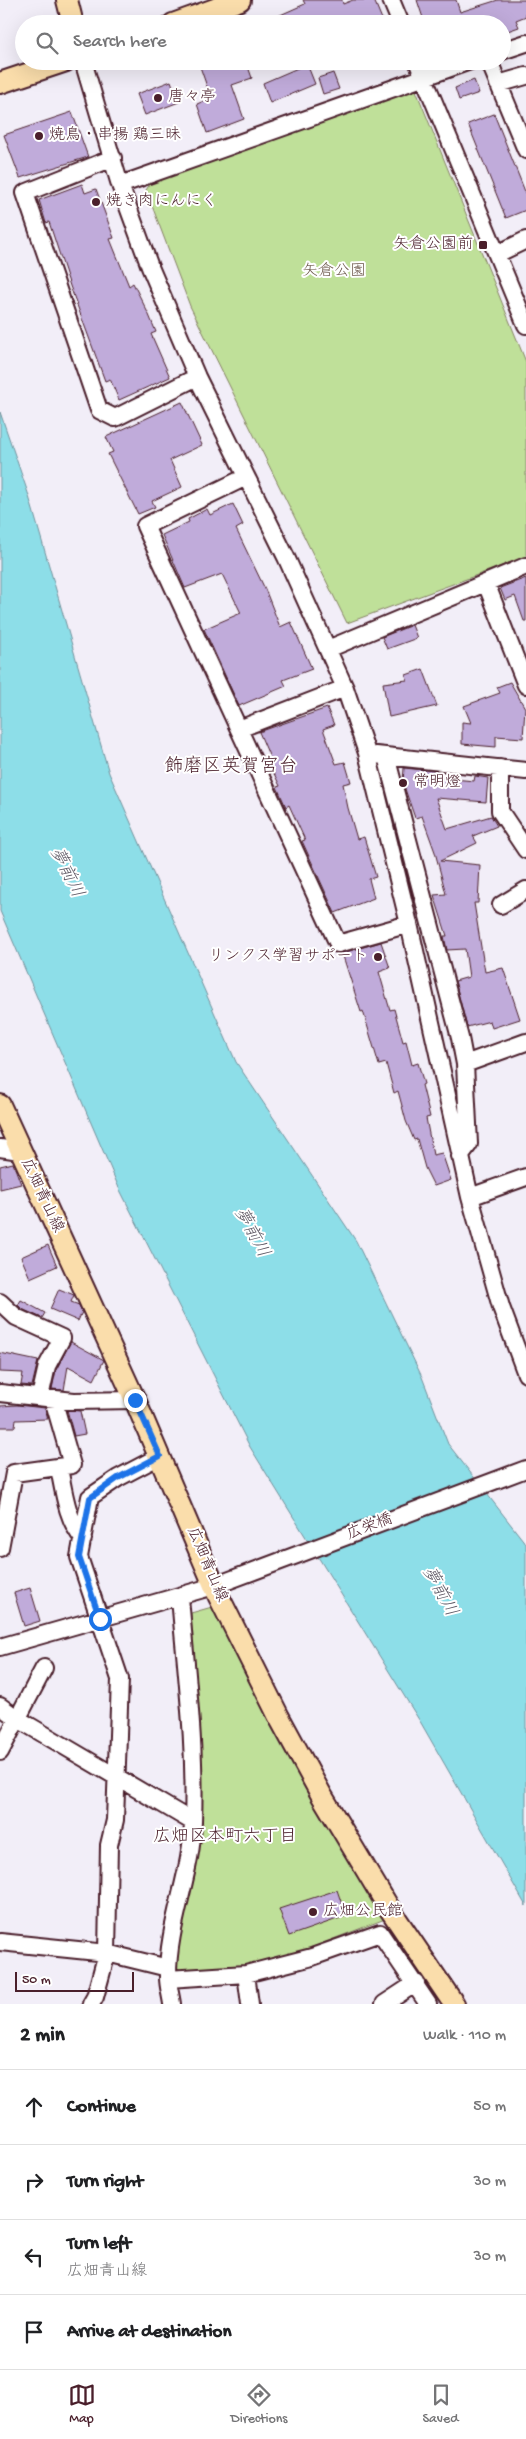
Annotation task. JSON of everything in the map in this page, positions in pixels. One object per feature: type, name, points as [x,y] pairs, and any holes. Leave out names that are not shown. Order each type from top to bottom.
[{"type":"main road","points":[[67,0],[71,15]]},
{"type":"main road","points":[[198,15],[240,0]]},
{"type":"main road","points":[[0,83],[39,70]]},
{"type":"main road","name":"広畑青山線","points":[[0,1105],[160,1456],[214,1586],[274,1708],[322,1796],[388,1908],[454,2004]]},
{"type":"street","points":[[391,0],[398,15]]},
{"type":"street","points":[[511,48],[526,43]]},
{"type":"street","points":[[86,70],[120,185],[150,267],[197,376],[328,649],[345,688],[367,753],[409,924],[470,1197],[501,1307],[526,1374]]},
{"type":"street","points":[[120,185],[417,70]]},
{"type":"street","points":[[420,70],[526,325]]},
{"type":"street","points":[[493,70],[526,150]]},
{"type":"street","points":[[498,84],[526,76]]},
{"type":"street","points":[[113,158],[25,193],[99,410],[115,418],[197,376]]},
{"type":"street","points":[[497,254],[526,240]]},
{"type":"street","points":[[246,477],[145,526],[338,944],[409,924]]},
{"type":"street","points":[[328,649],[526,566]]},
{"type":"street","points":[[486,583],[526,685]]},
{"type":"street","points":[[239,729],[345,688]]},
{"type":"street","points":[[367,753],[526,771]]},
{"type":"street","points":[[386,756],[413,853],[465,1064],[469,1144],[460,1156]]},
{"type":"street","points":[[500,768],[500,811],[526,850]]},
{"type":"street","points":[[501,905],[526,890]]},
{"type":"street","points":[[465,1064],[526,1042]]},
{"type":"street","points":[[0,1148],[20,1151]]},
{"type":"street","points":[[470,1197],[526,1177]]},
{"type":"street","points":[[0,1302],[16,1317],[62,1338],[47,1366],[47,1398],[72,1465],[59,1468],[43,1467],[14,1473],[0,1548]]},
{"type":"street","points":[[0,1394],[74,1401],[135,1400]]},
{"type":"street","points":[[90,2004],[95,1997],[107,1953],[109,1845],[115,1820],[120,1678],[79,1557],[90,1498],[118,1478],[160,1456]]},
{"type":"street","points":[[59,1468],[68,1511],[77,1532],[83,1539]]},
{"type":"street","name":"広栄橋","points":[[0,1647],[214,1586],[526,1469]]},
{"type":"street","points":[[168,1990],[193,1822],[190,1712],[180,1597]]},
{"type":"street","points":[[0,1752],[44,1668]]},
{"type":"street","points":[[0,1706],[18,1719],[193,1822]]},
{"type":"street","points":[[0,1942],[107,1953],[168,1990],[312,1958],[380,1933],[416,1983],[428,2004]]},
{"type":"street","points":[[246,1974],[250,2004]]},
{"type":"street","points":[[384,2004],[416,1983]]},
{"type":"green space","name":"矢倉公園","points":[[415,88],[526,362],[526,557],[347,623],[190,306],[146,190],[152,181]]},
{"type":"green space","points":[[212,1607],[294,1765],[385,1919],[284,1958],[244,1966],[185,1971],[174,1967],[193,1876],[202,1797],[191,1613]]},
{"type":"water","name":"夢前川","points":[[0,412],[28,493],[109,773],[236,1062],[356,1241],[422,1377],[448,1444],[526,1544],[526,1906],[421,1723],[250,1447],[119,1188],[0,911]]},
{"type":"building","points":[[303,0],[342,0],[343,4],[353,0],[374,0],[380,15],[280,15],[305,4]]},
{"type":"building","points":[[417,0],[456,0],[460,12],[498,0],[526,0],[526,16],[516,20],[519,27],[511,30],[511,15],[422,15]]},
{"type":"building","points":[[201,70],[249,70],[252,78],[232,85],[244,119],[207,133],[197,104],[211,98]]},
{"type":"building","points":[[293,70],[309,70],[315,84],[270,103],[263,83]]},
{"type":"building","points":[[333,73],[339,89],[323,94],[318,78]]},
{"type":"building","points":[[474,80],[479,93],[459,100],[455,88]]},
{"type":"building","name":"唐々亭","points":[[171,81],[179,102],[145,115],[137,94]]},
{"type":"building","points":[[72,112],[88,157],[20,178],[4,135]]},
{"type":"building","points":[[494,114],[526,194],[526,210],[506,218],[468,124]]},
{"type":"building","points":[[82,184],[85,193],[96,189],[114,238],[110,239],[129,286],[133,283],[149,315],[156,332],[151,334],[170,377],[119,400],[110,379],[105,381],[49,222],[46,223],[39,200]]},
{"type":"building","points":[[182,402],[202,445],[170,460],[182,487],[152,501],[155,507],[138,514],[108,454],[113,452],[106,437]]},
{"type":"building","points":[[233,504],[243,525],[236,529],[265,589],[280,627],[291,622],[312,669],[283,680],[286,686],[239,706],[204,629],[241,613],[222,574],[185,588],[162,535],[189,522],[188,519],[207,509],[210,515]]},
{"type":"building","points":[[526,578],[526,621],[524,621],[515,596],[505,600],[500,588]]},
{"type":"building","points":[[412,625],[417,638],[387,649],[382,637]]},
{"type":"building","points":[[423,669],[437,706],[389,717],[383,683],[407,680],[406,675]]},
{"type":"building","points":[[510,682],[525,708],[523,738],[496,736],[496,747],[462,744],[462,722],[471,723],[464,706],[500,693],[497,687]]},
{"type":"building","points":[[327,708],[334,725],[323,729],[336,764],[345,762],[351,782],[343,784],[348,808],[357,839],[364,837],[376,877],[369,879],[374,898],[335,913],[302,841],[305,840],[289,805],[286,807],[277,787],[280,786],[268,761],[271,760],[259,732]]},
{"type":"building","points":[[404,768],[434,771],[434,777],[474,781],[475,776],[488,778],[486,802],[436,798],[447,829],[491,816],[497,826],[473,836],[477,843],[440,861],[480,865],[478,903],[474,903],[485,972],[503,968],[520,1019],[492,1028],[490,1021],[467,1027],[455,981],[469,977],[465,949],[447,950],[444,936],[447,936],[434,895],[446,894],[435,852],[422,816],[415,818],[406,792],[403,782]]},
{"type":"building","points":[[381,942],[390,968],[379,972],[390,1010],[394,1009],[403,1042],[406,1041],[412,1065],[418,1063],[430,1117],[426,1118],[433,1155],[442,1153],[451,1180],[434,1186],[425,1168],[417,1139],[414,1140],[406,1121],[398,1091],[394,1093],[386,1063],[379,1065],[363,1011],[361,1012],[342,953]]},
{"type":"building","points":[[13,1163],[21,1184],[0,1189],[0,1166]]},
{"type":"building","points":[[48,1245],[57,1266],[30,1278],[21,1257]]},
{"type":"building","points":[[59,1289],[74,1295],[71,1302],[79,1305],[82,1312],[78,1321],[50,1309]]},
{"type":"building","points":[[21,1300],[45,1313],[42,1318],[22,1309],[18,1305]]},
{"type":"building","points":[[71,1341],[104,1360],[94,1380],[68,1366],[64,1390],[52,1389],[56,1370]]},
{"type":"building","points":[[0,1353],[38,1361],[32,1386],[21,1385],[23,1373],[0,1372]]},
{"type":"building","points":[[17,1405],[45,1408],[48,1419],[16,1420],[15,1427],[0,1427],[0,1406]]},
{"type":"building","points":[[67,1410],[80,1411],[85,1434],[74,1436]]},
{"type":"building","points":[[30,1588],[40,1621],[24,1626],[14,1593]]},
{"type":"building","name":"広畑公民館","points":[[337,1890],[346,1916],[289,1936],[279,1909]]},
{"type":"place","name":"唐々亭","points":[[158,98]]},
{"type":"place","name":"焼鳥・串揚 鶏三昧","points":[[39,136]]},
{"type":"place","name":"焼き肉にんにく","points":[[96,202]]},
{"type":"place","name":"矢倉公園前","points":[[483,245]]},
{"type":"place","name":"常明燈","points":[[403,783]]},
{"type":"place","name":"リンクス学習サポート","points":[[378,957]]},
{"type":"place","name":"広畑公民館","points":[[313,1912]]},
{"type":"district","name":"飾磨区英賀宮台","points":[[231,767]]},
{"type":"district","name":"広畑区本町六丁目","points":[[225,1837]]},
{"type":"route","points":[[100,1619],[79,1557],[90,1498],[118,1478],[160,1456],[135,1400]]}]
